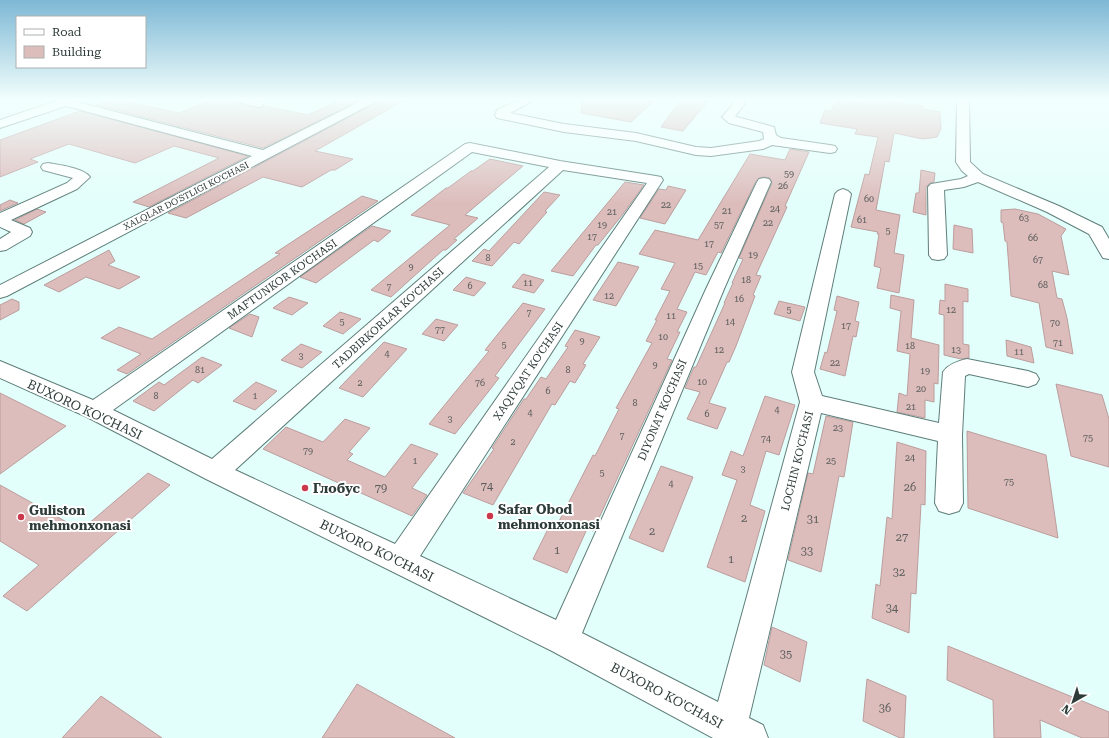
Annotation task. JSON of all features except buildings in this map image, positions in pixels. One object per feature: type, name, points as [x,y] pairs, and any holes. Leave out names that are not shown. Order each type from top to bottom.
[{"type":"street","points":[[190,134],[265,155]]},
{"type":"street","name":"XALQLAR DO'STLIGI KO'CHASI","points":[[0,292],[305,134]]},
{"type":"street","points":[[616,134],[636,137],[696,151],[711,152],[763,145],[771,140]]},
{"type":"street","points":[[770,134],[771,140]]},
{"type":"street","points":[[963,134],[963,162],[967,168],[978,177],[1053,209],[1096,231],[1109,254]]},
{"type":"street","points":[[771,140],[830,149]]},
{"type":"street","name":"MAFTUNKOR KO'CHASI","points":[[95,412],[470,147],[560,165]]},
{"type":"street","name":"XAQIYQAT KO'CHASI","points":[[400,561],[656,180],[560,165]]},
{"type":"street","name":"TADBIRKORLAR KO'CHASI","points":[[215,472],[560,165]]},
{"type":"street","points":[[0,220],[72,186],[83,177],[71,172],[48,167]]},
{"type":"street","points":[[938,255],[936,187],[964,183],[978,177]]},
{"type":"street","name":"DIYONAT KO'CHASI","points":[[563,640],[715,289],[764,182]]},
{"type":"street","name":"LOCHIN KO'CHASI","points":[[740,733],[812,402],[804,372],[843,194]]},
{"type":"street","points":[[0,220],[24,232],[0,246]]},
{"type":"street","points":[[949,503],[950,435],[954,372],[967,366],[1028,379]]},
{"type":"street","name":"BUXORO KO'CHASI","points":[[0,369],[95,412],[215,472],[563,640],[740,733]]},
{"type":"street","points":[[812,402],[950,435]]},
{"type":"place","name":"Глобус","points":[[305,488]]},
{"type":"place","name":"Safar Obod mehmonxonasi","points":[[490,516]]},
{"type":"place","name":"Guliston mehmonxonasi","points":[[21,517]]}]
